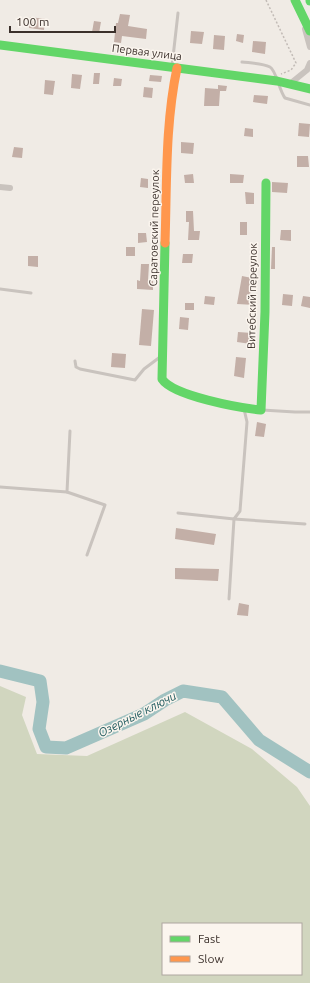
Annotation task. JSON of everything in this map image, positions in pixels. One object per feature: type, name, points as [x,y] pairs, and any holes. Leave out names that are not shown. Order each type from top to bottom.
[{"type":"main road","points":[[297,4],[310,30]]},
{"type":"main road","name":"Первая улица","points":[[0,45],[284,82],[310,89]]},
{"type":"main road","name":"Саратовский переулок","points":[[174,68],[168,128],[161,374],[164,383],[181,392],[244,408]]},
{"type":"main road","name":"Витебский переулок","points":[[261,410],[266,312],[266,183]]},
{"type":"main road","points":[[244,408],[261,410]]},
{"type":"street","points":[[297,4],[310,47]]},
{"type":"street","points":[[284,82],[307,70],[310,63]]},
{"type":"street","points":[[0,187],[10,188]]},
{"type":"lane","points":[[174,68],[178,13]]},
{"type":"lane","points":[[242,62],[270,66],[284,82],[285,98],[310,105]]},
{"type":"lane","points":[[0,289],[31,293]]},
{"type":"lane","points":[[75,361],[76,367],[80,369],[135,380],[144,370],[162,356]]},
{"type":"lane","points":[[229,599],[234,519],[240,511],[247,422],[244,408]]},
{"type":"lane","points":[[261,410],[310,412]]},
{"type":"lane","points":[[67,492],[70,431]]},
{"type":"lane","points":[[0,487],[67,492],[105,505],[87,555]]},
{"type":"lane","points":[[178,513],[305,524]]},
{"type":"path","points":[[266,0],[296,63],[291,70],[280,73],[284,82]]},
{"type":"green space","points":[[0,686],[26,697],[22,715],[37,754],[87,756],[185,712],[252,749],[297,787],[310,806],[310,983],[0,983]]},
{"type":"building","points":[[120,14],[130,15],[128,26],[147,29],[146,39],[122,36],[121,43],[114,42],[116,23],[118,23]]},
{"type":"building","points":[[30,17],[45,19],[44,30],[29,28]]},
{"type":"building","points":[[94,21],[101,22],[99,33],[92,32]]},
{"type":"building","points":[[191,31],[204,32],[202,44],[190,43]]},
{"type":"building","points":[[237,34],[244,35],[243,43],[236,41]]},
{"type":"building","points":[[214,35],[225,36],[224,50],[213,49]]},
{"type":"building","points":[[253,41],[266,42],[265,54],[252,52]]},
{"type":"building","points":[[94,73],[100,73],[99,84],[93,84]]},
{"type":"building","points":[[72,74],[82,75],[80,89],[71,88]]},
{"type":"building","points":[[150,75],[162,76],[161,82],[149,81]]},
{"type":"building","points":[[114,78],[122,79],[121,86],[113,86]]},
{"type":"building","points":[[45,80],[55,81],[53,95],[44,94]]},
{"type":"building","points":[[218,85],[227,86],[226,91],[220,91],[219,106],[204,106],[205,88],[218,89]]},
{"type":"building","points":[[144,87],[153,88],[152,98],[143,97]]},
{"type":"building","points":[[254,95],[268,96],[267,104],[253,102]]},
{"type":"building","points":[[299,123],[310,124],[309,137],[298,136]]},
{"type":"building","points":[[245,128],[253,129],[253,137],[244,136]]},
{"type":"building","points":[[181,142],[194,143],[193,154],[181,153]]},
{"type":"building","points":[[14,147],[23,148],[22,158],[12,157]]},
{"type":"building","points":[[297,156],[308,156],[309,167],[297,167]]},
{"type":"building","points":[[193,174],[194,183],[185,183],[184,175]]},
{"type":"building","points":[[230,174],[244,175],[243,183],[230,183]]},
{"type":"building","points":[[141,178],[148,179],[148,188],[140,187]]},
{"type":"building","points":[[272,182],[288,183],[287,193],[272,192]]},
{"type":"building","points":[[245,192],[254,193],[254,204],[246,204]]},
{"type":"building","points":[[186,211],[193,211],[194,231],[200,231],[199,240],[188,240],[189,222],[186,222]]},
{"type":"building","points":[[240,222],[247,222],[247,235],[240,235]]},
{"type":"building","points":[[281,230],[291,230],[291,241],[280,240]]},
{"type":"building","points":[[138,233],[146,233],[147,242],[138,243]]},
{"type":"building","points":[[126,247],[135,247],[135,256],[126,256]]},
{"type":"building","points":[[272,247],[275,247],[275,269],[271,269]]},
{"type":"building","points":[[183,254],[193,254],[192,263],[182,263]]},
{"type":"building","points":[[28,256],[38,256],[38,267],[28,266]]},
{"type":"building","points":[[141,264],[149,264],[148,281],[153,281],[153,290],[137,289],[137,280],[140,281]]},
{"type":"building","points":[[242,276],[252,278],[250,296],[256,297],[255,305],[237,304]]},
{"type":"building","points":[[283,294],[293,295],[292,306],[282,305]]},
{"type":"building","points":[[205,296],[215,297],[214,305],[204,304]]},
{"type":"building","points":[[303,296],[310,297],[310,308],[301,306]]},
{"type":"building","points":[[185,303],[194,303],[194,310],[185,310]]},
{"type":"building","points":[[142,309],[154,310],[151,346],[139,345]]},
{"type":"building","points":[[180,317],[189,318],[188,330],[179,329]]},
{"type":"building","points":[[238,332],[252,333],[251,344],[237,342]]},
{"type":"building","points":[[112,353],[126,354],[125,368],[111,367]]},
{"type":"building","points":[[236,357],[246,358],[244,378],[234,376]]},
{"type":"building","points":[[257,422],[266,424],[264,437],[255,436]]},
{"type":"building","points":[[176,528],[216,534],[214,545],[175,539]]},
{"type":"building","points":[[175,568],[219,569],[218,581],[175,579]]},
{"type":"building","points":[[239,603],[249,605],[248,616],[237,615]]},
{"type":"waterway","name":"Озерные ключи","points":[[0,671],[40,681],[43,702],[39,729],[46,747],[66,748],[144,714],[165,700],[183,691],[222,697],[259,740],[310,772]]},
{"type":"traffic: fast","points":[[295,0],[310,31]]},
{"type":"traffic: fast","points":[[0,45],[277,81],[310,89]]},
{"type":"traffic: fast","points":[[165,243],[162,379],[179,391],[193,396],[223,404],[261,410],[265,312],[266,183]]},
{"type":"traffic: slow","points":[[165,243],[168,133],[177,68]]}]
